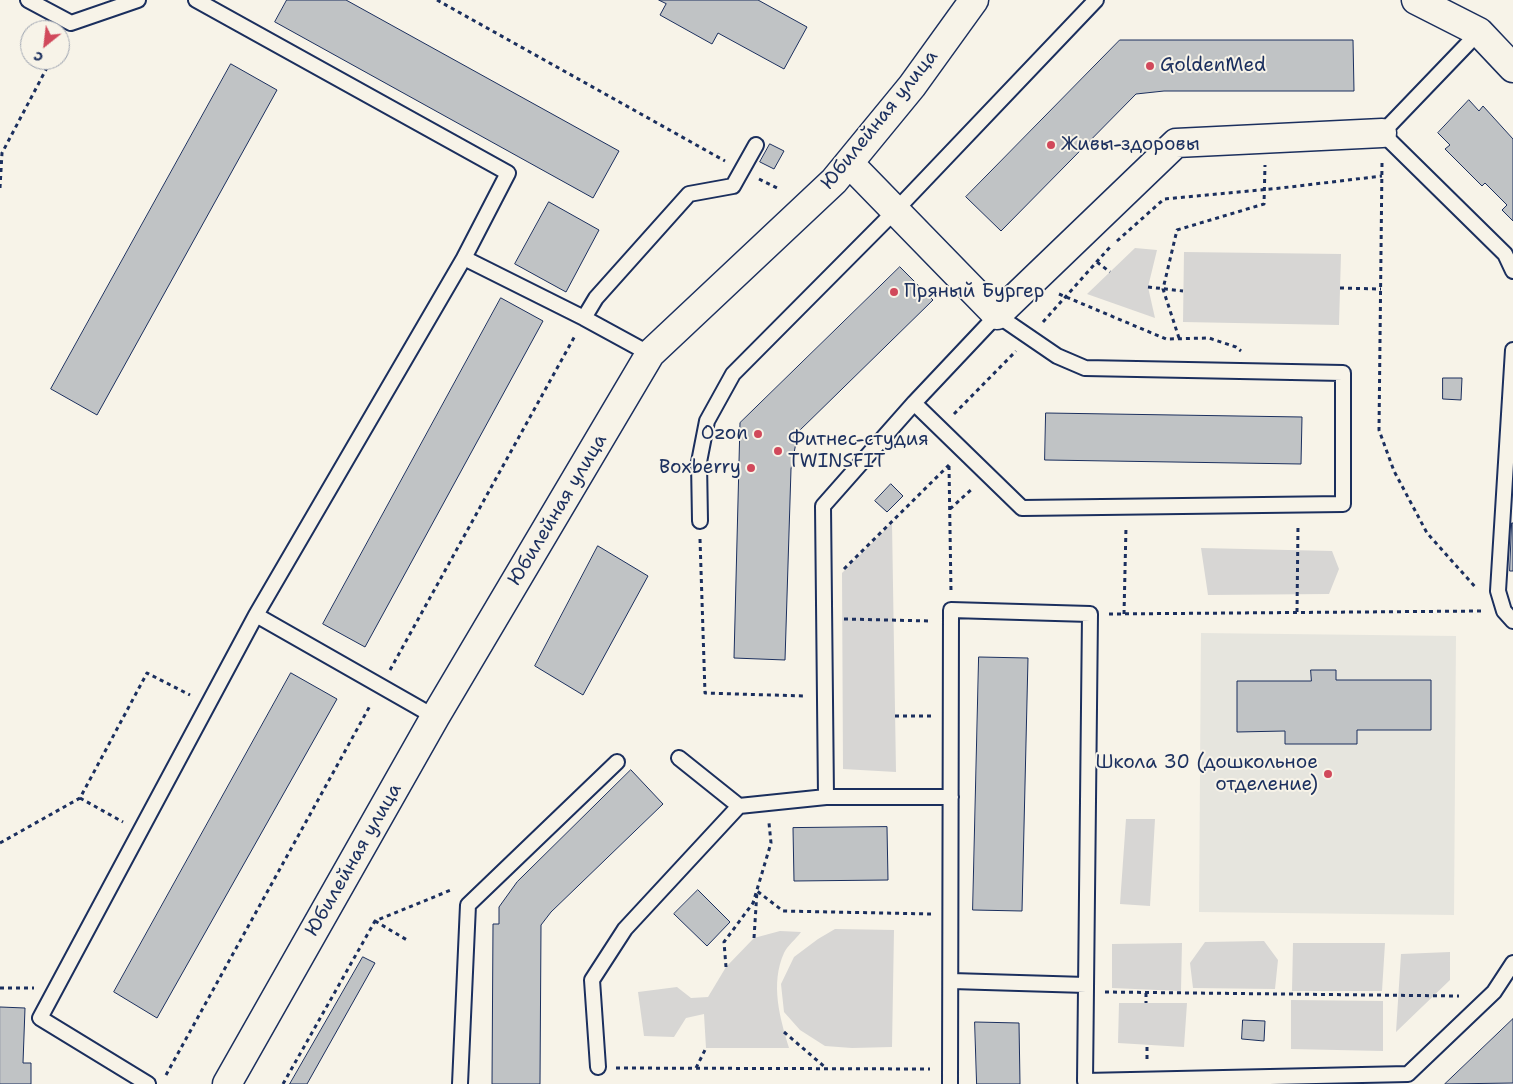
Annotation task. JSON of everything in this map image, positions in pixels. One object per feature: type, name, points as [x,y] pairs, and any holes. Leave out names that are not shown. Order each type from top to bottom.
[{"type":"street","name":"Юбилейная улица","points":[[227,1084],[435,716],[650,354],[834,181],[912,86],[974,0]]},
{"type":"street","points":[[1416,0],[1478,32],[1513,68]]},
{"type":"street","points":[[849,163],[997,315],[1176,143],[1382,133]]},
{"type":"lane","points":[[28,0],[71,23],[138,0]]},
{"type":"lane","points":[[148,1084],[40,1018],[256,615],[464,258],[508,173],[196,0]]},
{"type":"lane","points":[[700,521],[699,462],[706,421],[733,374],[896,210],[1096,0]]},
{"type":"lane","points":[[1478,32],[1382,133],[1505,254],[1513,270]]},
{"type":"lane","points":[[584,318],[596,298],[689,194],[733,186],[756,145]]},
{"type":"lane","points":[[464,258],[584,318],[650,354]]},
{"type":"lane","points":[[826,797],[823,506],[914,403],[997,315],[1056,356],[1085,368],[1343,373],[1343,504],[1022,508],[914,403]]},
{"type":"lane","points":[[1509,616],[1498,591],[1513,350]]},
{"type":"lane","points":[[950,1084],[952,981],[951,615],[1090,614],[1084,1081],[1408,1074],[1494,992],[1513,962]]},
{"type":"lane","points":[[256,615],[435,716]]},
{"type":"lane","points":[[679,758],[739,806]]},
{"type":"lane","points":[[460,1084],[468,905],[616,762]]},
{"type":"lane","points":[[598,1068],[592,980],[625,929],[739,806],[826,797],[951,798]]},
{"type":"lane","points":[[952,981],[1086,988]]},
{"type":"path","points":[[437,0],[777,188]]},
{"type":"path","points":[[0,188],[2,153],[46,70]]},
{"type":"path","points":[[1382,133],[1379,430],[1394,471],[1427,533],[1480,592]]},
{"type":"path","points":[[1179,338],[1163,289],[1177,230],[1264,204],[1267,139]]},
{"type":"path","points":[[824,619],[951,615],[949,465],[944,432],[1112,244],[1164,199],[1264,190],[1382,176]]},
{"type":"path","points":[[1031,282],[1166,338],[1210,338],[1236,347],[1270,372]]},
{"type":"path","points":[[1148,287],[1183,291]]},
{"type":"path","points":[[1340,288],[1381,289]]},
{"type":"path","points":[[841,572],[949,465]]},
{"type":"path","points":[[949,510],[987,474]]},
{"type":"path","points":[[1124,614],[1126,507]]},
{"type":"path","points":[[700,521],[705,693],[825,696]]},
{"type":"path","points":[[1297,612],[1298,533]]},
{"type":"path","points":[[1480,602],[1480,611]]},
{"type":"path","points":[[1090,614],[1480,611],[1509,616]]},
{"type":"path","points":[[0,843],[80,798],[147,673],[208,704]]},
{"type":"path","points":[[895,716],[951,716]]},
{"type":"path","points":[[80,798],[140,832]]},
{"type":"path","points":[[726,968],[724,942],[753,903],[771,844],[768,803]]},
{"type":"path","points":[[283,1084],[375,921],[451,890],[472,901]]},
{"type":"path","points":[[757,891],[782,911],[951,914]]},
{"type":"path","points":[[754,938],[757,891]]},
{"type":"path","points":[[375,921],[407,940]]},
{"type":"path","points":[[1086,988],[1146,993],[1475,996],[1498,987]]},
{"type":"path","points":[[0,988],[56,988]]},
{"type":"path","points":[[1146,993],[1146,1003]]},
{"type":"path","points":[[784,1032],[827,1068]]},
{"type":"path","points":[[696,1068],[706,1048]]},
{"type":"path","points":[[598,1068],[951,1069]]},
{"type":"shaded area","points":[[1135,248],[1157,250],[1148,287],[1155,318],[1087,294]]},
{"type":"shaded area","points":[[1184,252],[1341,254],[1339,325],[1183,322]]},
{"type":"shaded area","points":[[892,523],[896,772],[843,769],[842,573]]},
{"type":"shaded area","points":[[1201,548],[1332,551],[1339,569],[1329,594],[1208,595]]},
{"type":"shaded area","name":"Школа 30 (дошкольное отделение)","points":[[1201,633],[1456,636],[1454,915],[1199,912]]},
{"type":"shaded area","points":[[1126,819],[1155,819],[1150,906],[1120,904]]},
{"type":"shaded area","points":[[835,929],[894,930],[892,1047],[852,1048],[825,1046],[800,1030],[784,1012],[781,984],[794,957]]},
{"type":"shaded area","points":[[780,931],[801,932],[784,953],[778,977],[778,1001],[782,1025],[789,1048],[706,1048],[704,1014],[686,1018],[674,1037],[644,1036],[638,992],[677,987],[691,998],[708,997],[726,967],[754,938]]},
{"type":"shaded area","points":[[1264,941],[1278,960],[1275,989],[1193,988],[1190,963],[1205,942]]},
{"type":"shaded area","points":[[1182,943],[1181,991],[1112,988],[1112,944]]},
{"type":"shaded area","points":[[1293,943],[1385,943],[1382,991],[1292,991]]},
{"type":"shaded area","points":[[1450,952],[1450,980],[1396,1032],[1401,954]]},
{"type":"shaded area","points":[[1291,1000],[1383,1001],[1383,1051],[1291,1049]]},
{"type":"shaded area","points":[[1119,1003],[1187,1003],[1184,1047],[1118,1043]]},
{"type":"building","points":[[287,0],[346,0],[619,151],[593,198],[275,22]]},
{"type":"building","points":[[659,0],[758,0],[807,27],[784,69],[718,33],[712,44],[660,15],[666,4]]},
{"type":"building","points":[[1120,40],[1353,40],[1354,91],[1164,91],[1136,94],[1001,231],[966,197]]},
{"type":"building","points":[[231,64],[277,90],[97,415],[51,389]]},
{"type":"building","points":[[1469,100],[1479,111],[1483,106],[1513,139],[1513,221],[1502,210],[1507,205],[1485,183],[1482,186],[1445,149],[1450,145],[1438,133]]},
{"type":"building","points":[[770,144],[784,151],[774,169],[760,162]]},
{"type":"building","points":[[549,202],[599,230],[566,292],[515,264]]},
{"type":"building","points":[[900,267],[933,300],[798,432],[791,469],[785,660],[734,658],[740,423]]},
{"type":"building","points":[[501,298],[543,321],[365,647],[323,624]]},
{"type":"building","points":[[1443,378],[1462,378],[1461,400],[1443,399]]},
{"type":"building","points":[[1046,413],[1302,417],[1301,464],[1045,460]]},
{"type":"building","points":[[891,484],[903,496],[887,512],[875,501]]},
{"type":"building","points":[[1512,523],[1513,571],[1510,571]]},
{"type":"building","points":[[598,546],[648,576],[583,695],[535,666]]},
{"type":"building","points":[[979,657],[1028,658],[1022,911],[973,910]]},
{"type":"building","points":[[1311,670],[1336,670],[1336,680],[1431,680],[1431,730],[1357,730],[1357,744],[1285,744],[1285,731],[1237,732],[1237,681],[1311,681]]},
{"type":"building","points":[[291,673],[337,699],[157,1018],[114,992]]},
{"type":"building","points":[[631,770],[663,804],[551,912],[541,925],[540,1084],[492,1084],[493,924],[499,924],[499,907],[517,882]]},
{"type":"building","points":[[887,827],[888,880],[794,881],[793,828]]},
{"type":"building","points":[[698,890],[730,922],[707,946],[674,914]]},
{"type":"building","points":[[363,957],[375,963],[307,1084],[290,1084]]},
{"type":"building","points":[[0,1007],[25,1008],[23,1063],[31,1063],[31,1084],[0,1084]]},
{"type":"building","points":[[1513,1019],[1513,1083],[1445,1084]]},
{"type":"building","points":[[1243,1020],[1265,1021],[1264,1041],[1242,1039]]},
{"type":"building","points":[[975,1022],[1019,1023],[1020,1084],[977,1084]]},
{"type":"place","name":"GoldenMed","points":[[1150,66]]},
{"type":"place","name":"Живы-здоровы","points":[[1051,145]]},
{"type":"place","name":"Пряный Бургер","points":[[894,292]]},
{"type":"place","name":"Ozon","points":[[758,434]]},
{"type":"place","name":"Фитнес-студия TWINSFIT","points":[[778,451]]},
{"type":"place","name":"Boxberry","points":[[751,468]]},
{"type":"place","name":"Школа 30 (дошкольное отделение)","points":[[1328,774]]}]
